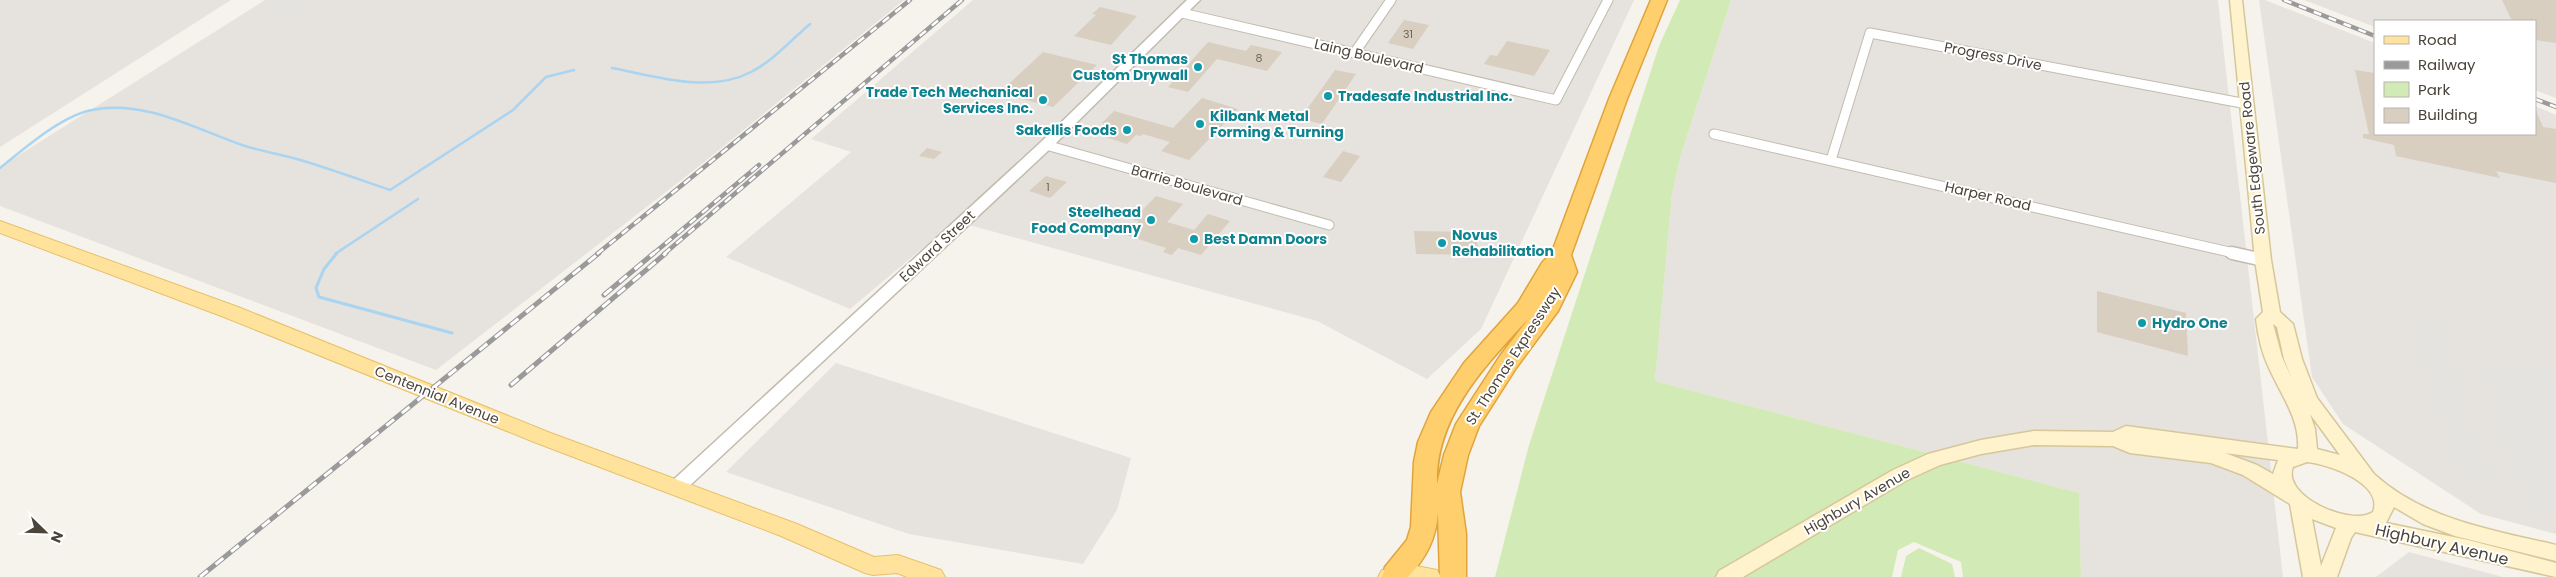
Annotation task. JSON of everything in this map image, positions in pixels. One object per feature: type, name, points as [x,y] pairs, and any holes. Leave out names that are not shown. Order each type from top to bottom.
[{"type":"highway","name":"St. Thomas Expressway","points":[[1392,576],[1410,561],[1425,531],[1426,472],[1430,444],[1448,401],[1504,331],[1529,305],[1548,266],[1561,255],[1618,99],[1659,0]]},
{"type":"highway","name":"St. Thomas Expressway","points":[[1453,577],[1453,534],[1448,492],[1456,455],[1468,424],[1508,362],[1550,306],[1566,272],[1561,255]]},
{"type":"main road","name":"South Edgeware Road","points":[[2236,0],[2263,260],[2272,315],[2264,319],[2273,357],[2306,426],[2309,439],[2302,455]]},
{"type":"main road","name":"Centennial Avenue","points":[[0,227],[231,312],[541,437],[677,487],[877,571],[898,564],[933,577]]},
{"type":"main road","points":[[2272,315],[2285,324],[2297,372],[2310,400],[2383,496],[2386,506],[2384,514],[2379,520],[2370,524],[2354,524],[2342,535],[2327,577]]},
{"type":"main road","name":"Highbury Avenue","points":[[2116,439],[2126,433],[2339,461],[2430,519],[2462,531],[2556,553]]},
{"type":"main road","name":"Highbury Avenue","points":[[1726,577],[1782,545],[1865,493],[1935,459],[1981,447],[2034,438],[2116,439],[2130,446],[2198,454],[2231,461],[2295,497],[2321,515],[2354,524],[2468,548],[2556,571]]},
{"type":"main road","points":[[2302,455],[2288,460],[2282,466],[2281,474],[2295,497],[2313,577]]},
{"type":"main road","points":[[1392,576],[1411,574],[1429,577]]},
{"type":"street","name":"Edward Street","points":[[677,487],[1046,145],[1194,0]]},
{"type":"street","points":[[1355,52],[1391,0]]},
{"type":"street","name":"Laing Boulevard","points":[[1182,13],[1556,100],[1608,0]]},
{"type":"street","name":"Progress Drive","points":[[1831,160],[1870,33],[2247,104]]},
{"type":"street","name":"Harper Road","points":[[1714,134],[2263,260]]},
{"type":"street","name":"Barrie Boulevard","points":[[1046,145],[1329,225]]},
{"type":"shaded area","points":[[0,0],[231,0],[0,147]]},
{"type":"shaded area","points":[[265,0],[904,0],[693,171],[436,370],[0,206],[0,167]]},
{"type":"shaded area","points":[[276,0],[323,0],[296,19],[257,12]]},
{"type":"shaded area","points":[[973,0],[1634,0],[1481,329],[1427,379],[1317,321],[955,221],[850,309],[726,257],[851,152],[811,139]]},
{"type":"shaded area","points":[[1731,0],[2218,0],[2283,577],[2081,577],[2079,493],[1655,381],[1672,194],[1680,158]]},
{"type":"shaded area","points":[[2259,0],[2265,0],[2374,43],[2374,135],[2536,135],[2536,106],[2556,115],[2556,534],[2481,514],[2343,424],[2312,377]]},
{"type":"shaded area","points":[[2304,0],[2556,0],[2556,98],[2536,90],[2536,20],[2374,20],[2374,27]]},
{"type":"shaded area","points":[[2407,315],[2443,323],[2484,460],[2508,465],[2472,354],[2552,372],[2556,384],[2556,514],[2523,506],[2512,474],[2488,468],[2492,482],[2450,472]]},
{"type":"shaded area","points":[[836,363],[1131,458],[1117,510],[1083,564],[909,534],[726,472]]},
{"type":"shaded area","points":[[2409,552],[2503,577],[2376,577]]},
{"type":"green space","points":[[1680,0],[1731,0],[1680,158],[1672,194],[1655,381],[2079,493],[2081,577],[1963,577],[1961,562],[1914,542],[1898,550],[1892,577],[1495,577],[1529,445],[1659,46]]},
{"type":"green space","points":[[1919,548],[1952,564],[1955,577],[1901,577],[1906,556]]},
{"type":"building","points":[[2502,0],[2556,0],[2556,43],[2536,40],[2536,20],[2512,20]]},
{"type":"building","points":[[1100,7],[1137,16],[1111,45],[1074,36],[1096,15],[1092,14]]},
{"type":"building","points":[[1404,20],[1429,25],[1413,49],[1388,43]]},
{"type":"building","points":[[1507,41],[1550,50],[1534,76],[1484,64],[1490,55],[1497,56]]},
{"type":"building","points":[[1208,42],[1246,51],[1251,45],[1282,52],[1267,71],[1217,59],[1188,92],[1168,87]]},
{"type":"building","points":[[1043,52],[1097,65],[1053,107],[999,93]]},
{"type":"building","name":"Tradesafe Industrial Inc.","points":[[1335,70],[1356,74],[1322,124],[1300,119]]},
{"type":"building","points":[[2355,70],[2374,73],[2374,135],[2536,135],[2536,111],[2543,127],[2556,129],[2556,183],[2496,171],[2500,178],[2396,156],[2394,145],[2363,138],[2363,134],[2369,134]]},
{"type":"building","name":"Kilbank Metal Forming & Turning","points":[[1202,98],[1238,109],[1189,160],[1161,151],[1170,142],[1143,134],[1141,136],[1136,135],[1127,144],[1102,136],[1112,126],[1102,123],[1114,111],[1173,128]]},
{"type":"building","points":[[927,148],[942,152],[934,159],[919,156]]},
{"type":"building","points":[[1343,151],[1360,156],[1341,182],[1323,177]]},
{"type":"building","points":[[1046,176],[1067,182],[1050,198],[1029,191]]},
{"type":"building","points":[[1156,196],[1183,204],[1167,222],[1194,230],[1208,214],[1230,221],[1201,255],[1178,248],[1172,255],[1163,252],[1166,248],[1126,235],[1139,221],[1133,220]]},
{"type":"building","name":"Novus Rehabilitation","points":[[1414,231],[1476,232],[1479,255],[1416,254]]},
{"type":"building","name":"Hydro One","points":[[2097,291],[2186,313],[2188,356],[2097,332]]},
{"type":"waterway","points":[[612,68],[664,79],[700,83],[718,82],[751,72],[767,62],[810,24]]},
{"type":"waterway","points":[[0,168],[32,142],[80,113],[112,108],[132,109],[151,112],[245,146],[304,161],[390,190],[513,110],[546,77],[574,70]]},
{"type":"waterway","points":[[335,254],[418,199]]},
{"type":"waterway","points":[[337,253],[324,269],[316,288],[319,297],[452,333]]},
{"type":"railway","points":[[597,254],[910,0]]},
{"type":"railway","points":[[664,254],[962,0]]},
{"type":"railway","points":[[2284,0],[2374,36]]},
{"type":"railway","points":[[2536,99],[2556,107]]},
{"type":"railway","points":[[653,254],[759,165]]},
{"type":"railway","points":[[200,577],[599,253]]},
{"type":"railway","points":[[604,295],[654,253]]},
{"type":"railway","points":[[511,385],[666,253]]},
{"type":"place","name":"St Thomas Custom Drywall","points":[[1198,67]]},
{"type":"place","name":"Tradesafe Industrial Inc.","points":[[1328,96]]},
{"type":"place","name":"Trade Tech Mechanical Services Inc.","points":[[1043,100]]},
{"type":"place","name":"Kilbank Metal Forming & Turning","points":[[1200,124]]},
{"type":"place","name":"Sakellis Foods","points":[[1127,130]]},
{"type":"place","name":"Steelhead Food Company","points":[[1151,220]]},
{"type":"place","name":"Best Damn Doors","points":[[1194,239]]},
{"type":"place","name":"Novus Rehabilitation","points":[[1442,243]]},
{"type":"place","name":"Hydro One","points":[[2142,323]]}]
